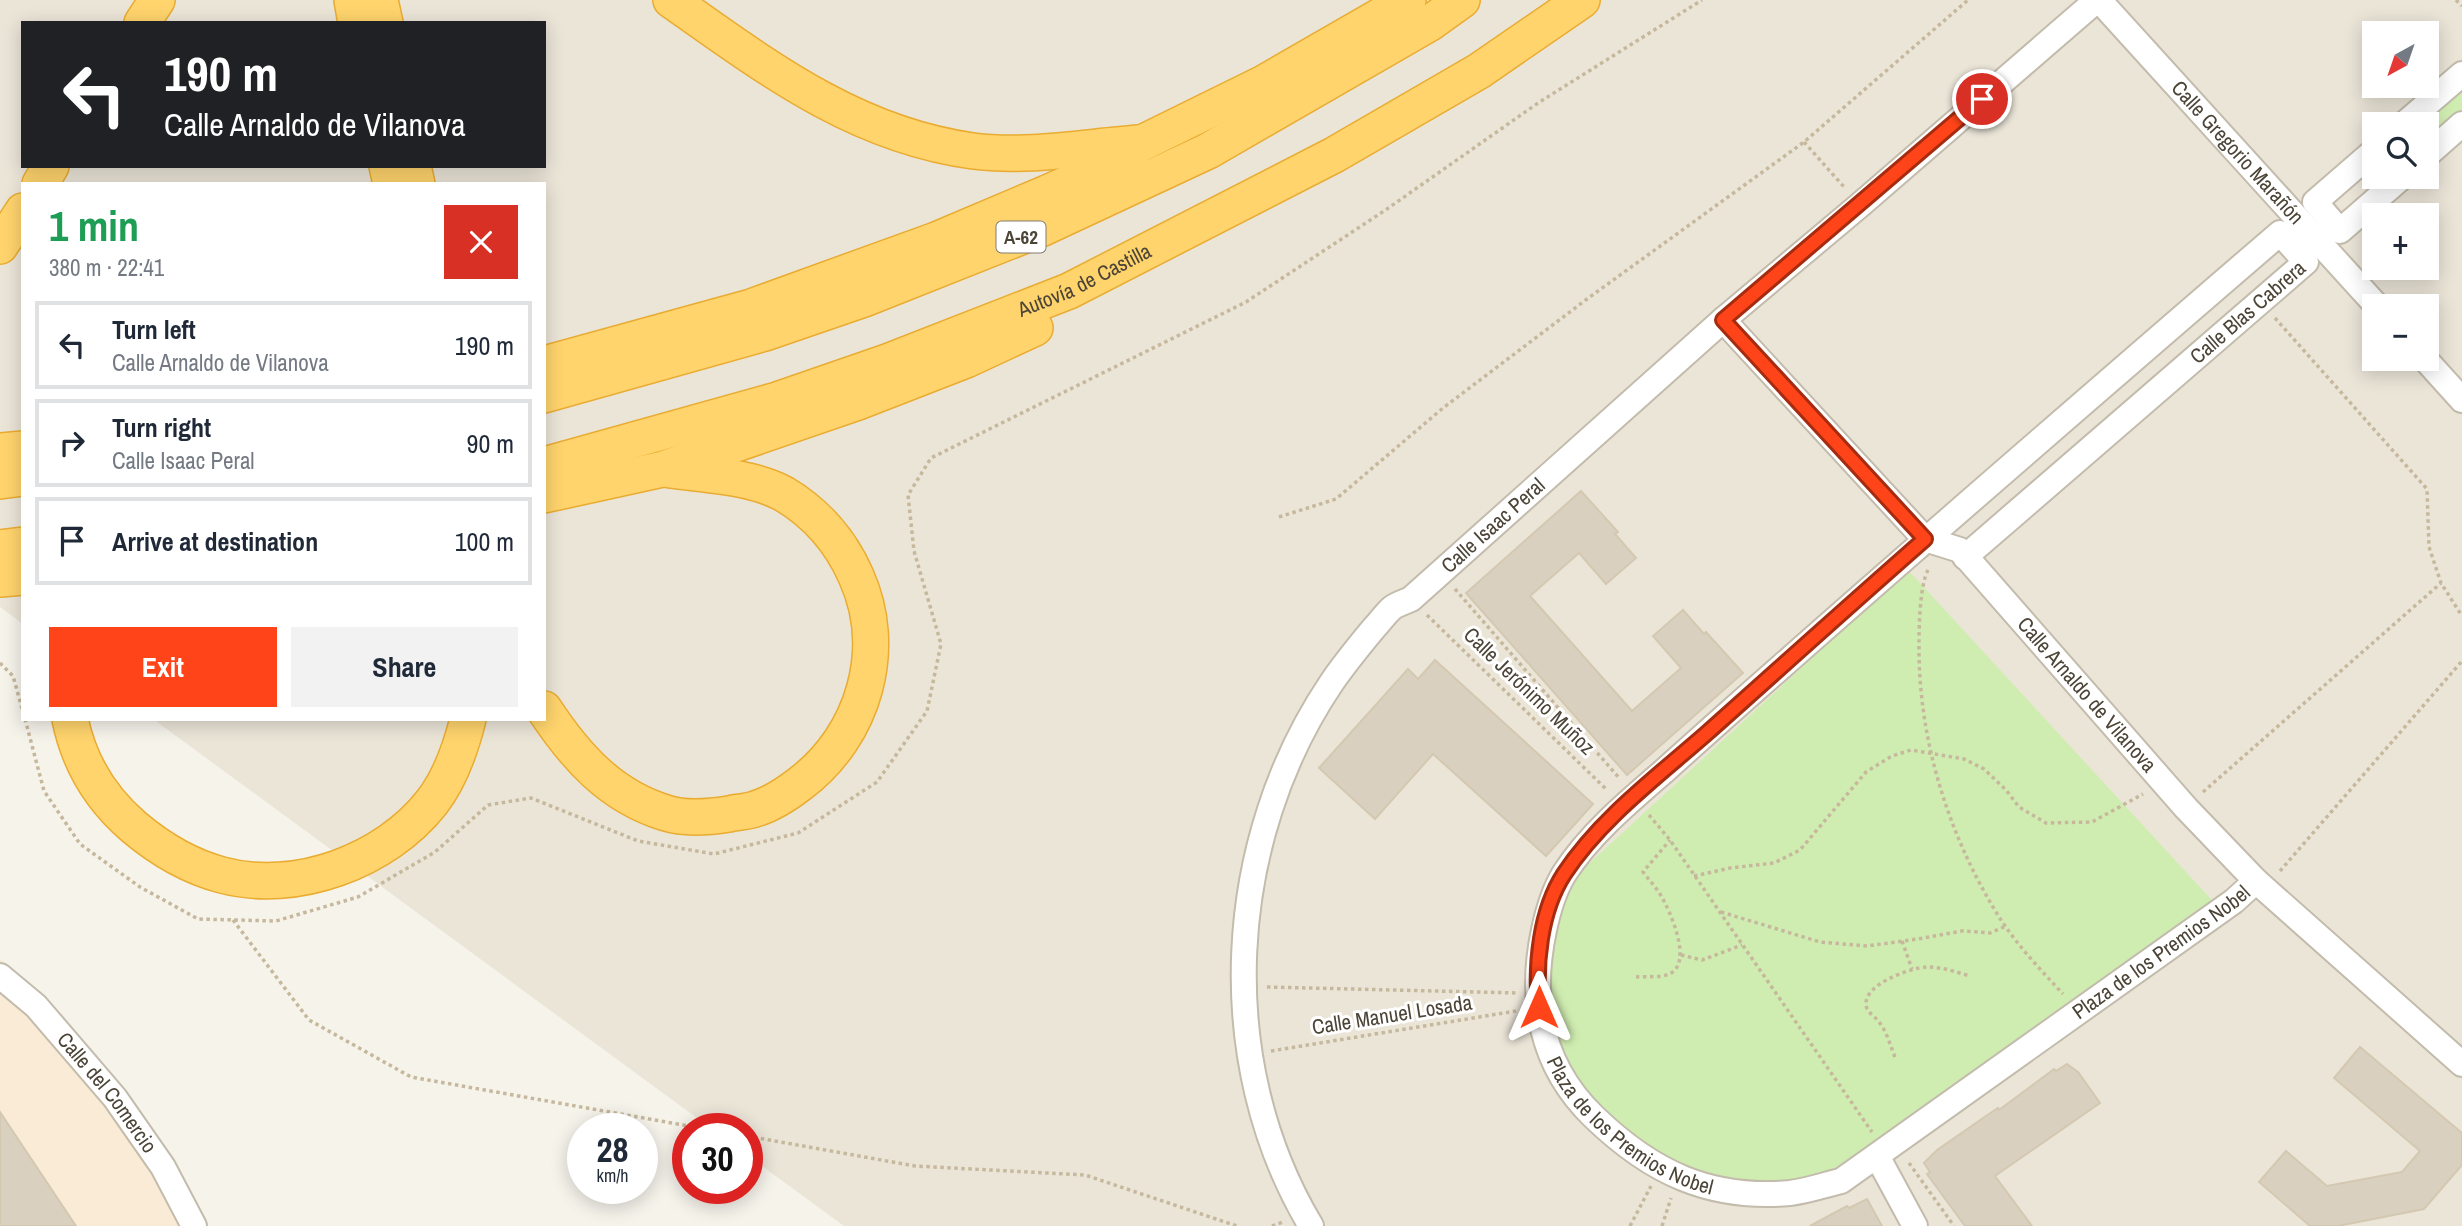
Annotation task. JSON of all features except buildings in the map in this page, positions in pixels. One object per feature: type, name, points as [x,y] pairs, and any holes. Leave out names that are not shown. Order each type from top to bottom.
[{"type":"highway","points":[[143,21],[157,0]]},
{"type":"highway","points":[[352,0],[356,21]]},
{"type":"highway","points":[[380,0],[385,21]]},
{"type":"highway","points":[[671,0],[796,87],[851,115],[922,142],[975,151],[1027,152],[1142,143]]},
{"type":"highway","points":[[546,363],[751,307],[936,240],[1107,166],[1142,143],[1264,83],[1408,0]]},
{"type":"highway","name":"A-62","points":[[546,394],[765,333],[864,299],[1043,228],[1208,151],[1430,23],[1462,0]]},
{"type":"highway","name":"Autovía de Castilla","points":[[546,480],[926,347],[1069,291],[1334,155],[1479,71],[1582,0]]},
{"type":"highway","points":[[546,480],[663,469],[858,402],[966,360],[1145,276],[1334,155]]},
{"type":"highway","points":[[0,246],[21,214]]},
{"type":"highway","points":[[0,451],[21,449]]},
{"type":"highway","points":[[546,712],[573,751],[604,782],[638,803],[668,814],[697,816],[756,809],[784,796],[816,772],[838,746],[855,716],[865,692],[872,635],[865,595],[850,562],[832,535],[811,512],[782,493],[745,481],[663,469]]},
{"type":"highway","points":[[0,481],[21,478]]},
{"type":"highway","points":[[0,548],[21,545]]},
{"type":"highway","points":[[0,579],[21,577]]},
{"type":"highway","points":[[71,721],[83,763],[102,796],[147,838],[186,862],[223,876],[256,880],[300,878],[341,868],[380,849],[411,826],[433,800],[451,769],[467,721]]},
{"type":"street","name":"Calle Isaac Peral","points":[[1311,1226],[1278,1157],[1261,1106],[1251,1054],[1244,986],[1250,887],[1274,791],[1297,739],[1316,705],[1349,657],[1393,607],[1411,599],[1723,320],[2098,0]]},
{"type":"street","name":"Calle Gregorio Marañón","points":[[2098,0],[2366,294]]},
{"type":"street","points":[[2418,112],[2462,74]]},
{"type":"street","points":[[2439,144],[2462,124]]},
{"type":"street","points":[[2362,161],[2315,202],[2340,231],[2388,189]]},
{"type":"street","name":"Calle Blas Cabrera","points":[[1925,539],[2280,233],[2306,261],[1963,553]]},
{"type":"street","points":[[1723,320],[1925,539],[1963,553]]},
{"type":"street","points":[[2436,371],[2462,400]]},
{"type":"street","name":"Plaza de los Premios Nobel","points":[[1925,539],[1629,801],[1583,850],[1563,876],[1549,905],[1540,946],[1538,1000],[1541,1024],[1552,1059],[1569,1091],[1594,1117],[1623,1143],[1670,1172],[1705,1188],[1746,1193],[1792,1193],[1841,1181],[2234,901],[2261,885]]},
{"type":"street","name":"Calle Arnaldo de Vilanova","points":[[1963,553],[2186,808],[2261,885],[2462,1064]]},
{"type":"street","name":"Calle del Comercio","points":[[0,976],[36,1006],[115,1098],[163,1167],[194,1226]]},
{"type":"street","points":[[1886,1150],[1915,1226]]},
{"type":"path","points":[[1279,517],[1336,499],[1443,408],[1587,299],[1804,142],[1968,0]]},
{"type":"path","points":[[2456,0],[2462,6]]},
{"type":"path","points":[[1804,142],[1860,205]]},
{"type":"path","points":[[2260,301],[2427,489],[2429,547],[2441,583],[2462,616]]},
{"type":"path","points":[[1963,553],[1926,571],[1919,627],[1923,715],[1943,796],[1966,858],[1993,909],[2023,951],[2079,1013]]},
{"type":"path","points":[[1441,573],[1629,801],[1670,840],[1886,1150],[1954,1226]]},
{"type":"path","points":[[2186,808],[2441,583]]},
{"type":"path","name":"Calle Jerónimo Muñoz","points":[[1411,599],[1629,801]]},
{"type":"path","points":[[2261,885],[2462,661]]},
{"type":"path","points":[[0,663],[13,676],[21,705]]},
{"type":"path","points":[[1694,876],[1730,868],[1774,863],[1800,850],[1866,772],[1892,757],[1912,750],[1964,760],[1984,769],[2019,807],[2046,823],[2092,822],[2164,782]]},
{"type":"path","points":[[1636,976],[1669,974],[1677,968],[1681,955],[1674,927],[1661,895],[1643,872],[1670,840]]},
{"type":"path","points":[[1719,911],[1820,942],[1867,946],[1962,931],[1990,933],[2006,926]]},
{"type":"path","points":[[233,920],[309,1020],[411,1077],[672,1123]]},
{"type":"path","points":[[1902,941],[1912,970]]},
{"type":"path","points":[[1681,955],[1702,960],[1742,945]]},
{"type":"path","points":[[1895,1057],[1885,1031],[1868,1010],[1868,994],[1880,985],[1912,970],[1929,967],[1970,976]]},
{"type":"path","points":[[1244,986],[1538,1000]]},
{"type":"path","name":"Calle Manuel Losada","points":[[1251,1054],[1538,1000]]},
{"type":"path","points":[[763,1139],[915,1166],[1085,1175],[1237,1226]]},
{"type":"path","points":[[1630,1226],[1670,1172]]},
{"type":"path","points":[[1662,1226],[1670,1172]]},
{"type":"shaded area","points":[[0,0],[2462,0],[2462,1226],[844,1226],[763,1167],[763,1113],[690,1113],[156,721],[546,721],[546,182],[21,182],[21,623],[0,607]]},
{"type":"shaded area","points":[[0,959],[28,982],[91,1048],[137,1107],[188,1186],[209,1226],[0,1226]]},
{"type":"green space","points":[[2462,67],[2462,112],[2439,132],[2439,112],[2411,112],[2427,98],[2440,98],[2440,87]]},
{"type":"green space","points":[[1908,570],[2221,910],[1839,1171],[1771,1186],[1709,1181],[1666,1161],[1588,1103],[1553,1038],[1549,975],[1560,904],[1583,869]]},
{"type":"route","points":[[1539,1007],[1537,993],[1540,946],[1549,905],[1563,876],[1583,850],[1624,806],[1925,539],[1723,320],[1982,99]]}]
